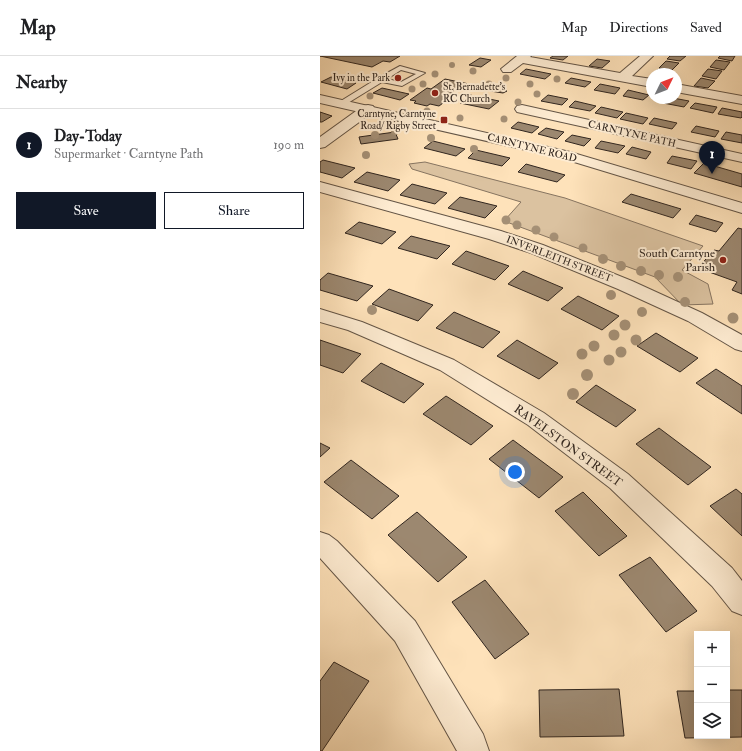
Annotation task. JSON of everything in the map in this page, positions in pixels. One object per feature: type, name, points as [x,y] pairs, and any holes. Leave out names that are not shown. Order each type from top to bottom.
[{"type":"street","points":[[623,77],[647,56]]},
{"type":"street","points":[[507,69],[523,57],[646,82]]},
{"type":"street","points":[[682,89],[738,100],[742,88]]},
{"type":"street","name":"CARNTYNE ROAD","points":[[320,99],[565,155],[742,208]]},
{"type":"street","name":"CARNTYNE PATH","points":[[522,109],[742,158]]},
{"type":"street","points":[[320,144],[368,110]]},
{"type":"street","name":"INVERLEITH STREET","points":[[320,187],[495,235],[538,249],[625,285],[694,317],[742,344]]},
{"type":"street","name":"RAVELSTON STREET","points":[[320,315],[354,326],[447,365],[536,419],[620,481],[722,577],[742,602]]},
{"type":"street","points":[[320,543],[328,549],[405,631],[472,745],[473,751]]},
{"type":"lane","points":[[340,104],[380,79],[400,68],[422,73],[402,84],[380,79]]},
{"type":"shaded area","points":[[425,162],[565,198],[703,246],[682,270],[708,284],[713,304],[682,305],[655,277],[504,221],[521,202],[412,169],[409,164]]},
{"type":"building","points":[[320,56],[400,56],[390,62],[383,61],[372,67]]},
{"type":"building","points":[[553,56],[568,56],[563,60],[550,58]]},
{"type":"building","points":[[670,56],[686,56],[680,61],[667,59]]},
{"type":"building","points":[[720,56],[735,56],[732,61],[718,58]]},
{"type":"building","points":[[480,58],[491,60],[481,67],[469,65]]},
{"type":"building","points":[[597,59],[610,61],[602,68],[589,66]]},
{"type":"building","points":[[716,60],[730,62],[724,70],[710,67]]},
{"type":"building","points":[[666,61],[679,63],[674,68],[659,68]]},
{"type":"building","points":[[526,69],[551,74],[545,79],[520,74]]},
{"type":"building","points":[[708,69],[722,71],[716,79],[702,76]]},
{"type":"building","points":[[331,77],[356,83],[347,89],[321,82]]},
{"type":"building","points":[[571,78],[591,82],[585,87],[565,83]]},
{"type":"building","points":[[701,78],[715,81],[708,88],[694,86]]},
{"type":"building","name":"St. Bernadette's RC Church","points":[[445,79],[469,84],[463,89],[458,88],[445,97],[450,98],[439,106],[430,104],[427,106],[414,103],[416,101],[410,100],[427,88],[431,89]]},
{"type":"building","points":[[600,84],[620,88],[615,94],[594,90]]},
{"type":"building","points":[[382,88],[409,94],[400,100],[373,93]]},
{"type":"building","points":[[494,88],[507,91],[503,93],[490,91]]},
{"type":"building","points":[[628,90],[646,94],[646,98],[643,100],[623,96]]},
{"type":"building","points":[[470,95],[499,101],[489,109],[460,103]]},
{"type":"building","points":[[548,95],[568,99],[562,105],[541,101]]},
{"type":"building","points":[[682,100],[689,101],[684,107],[668,104],[682,104]]},
{"type":"building","points":[[575,101],[596,106],[590,111],[569,107]]},
{"type":"building","points":[[695,103],[717,107],[713,113],[690,108]]},
{"type":"building","points":[[601,107],[623,112],[617,118],[595,113]]},
{"type":"building","points":[[722,108],[742,112],[742,117],[718,114]]},
{"type":"building","points":[[320,112],[332,116],[320,122]]},
{"type":"building","points":[[626,113],[648,118],[643,124],[620,119]]},
{"type":"building","points":[[654,118],[677,123],[672,129],[649,124]]},
{"type":"building","points":[[518,122],[539,127],[532,133],[511,128]]},
{"type":"building","points":[[696,126],[719,131],[715,137],[691,132]]},
{"type":"building","points":[[546,128],[564,132],[557,139],[538,134]]},
{"type":"building","points":[[395,132],[398,139],[361,144],[359,137]]},
{"type":"building","points":[[726,132],[742,135],[742,143],[721,139]]},
{"type":"building","points":[[572,135],[591,139],[584,146],[565,141]]},
{"type":"building","points":[[433,141],[465,149],[456,156],[424,148]]},
{"type":"building","points":[[601,141],[625,146],[618,153],[595,148]]},
{"type":"building","points":[[632,147],[651,152],[646,159],[626,154]]},
{"type":"building","points":[[476,150],[510,158],[502,166],[468,158]]},
{"type":"building","points":[[672,156],[697,161],[691,169],[667,163]]},
{"type":"building","points":[[323,160],[355,168],[342,178],[320,172],[320,162]]},
{"type":"building","points":[[704,163],[742,174],[742,187],[694,173]]},
{"type":"building","points":[[526,164],[565,175],[557,182],[518,172]]},
{"type":"building","points":[[367,172],[400,180],[388,191],[354,182]]},
{"type":"building","points":[[412,184],[447,193],[435,204],[400,195]]},
{"type":"building","points":[[631,194],[681,209],[673,218],[622,202]]},
{"type":"building","points":[[460,197],[497,206],[485,218],[448,208]]},
{"type":"building","points":[[696,215],[723,223],[716,232],[689,224]]},
{"type":"building","points":[[359,222],[396,232],[382,244],[345,233]]},
{"type":"building","name":"South Carntyne Parish","points":[[738,228],[742,229],[742,294],[732,290],[737,282],[698,268],[714,250],[719,251]]},
{"type":"building","points":[[411,236],[450,246],[437,259],[398,248]]},
{"type":"building","points":[[466,251],[509,266],[495,280],[452,264]]},
{"type":"building","points":[[523,271],[563,288],[548,301],[508,284]]},
{"type":"building","points":[[328,273],[373,286],[357,301],[320,290],[320,280]]},
{"type":"building","points":[[389,289],[433,305],[418,321],[372,304]]},
{"type":"building","points":[[578,296],[619,316],[602,330],[561,309]]},
{"type":"building","points":[[454,312],[500,332],[483,348],[436,328]]},
{"type":"building","points":[[656,333],[698,358],[680,372],[637,346]]},
{"type":"building","points":[[320,340],[361,354],[343,373],[320,365]]},
{"type":"building","points":[[517,340],[558,363],[539,379],[497,356]]},
{"type":"building","points":[[381,363],[424,384],[404,403],[361,381]]},
{"type":"building","points":[[716,369],[742,386],[742,414],[696,383]]},
{"type":"building","points":[[596,385],[636,410],[616,427],[576,402]]},
{"type":"building","points":[[446,396],[493,426],[471,445],[423,414]]},
{"type":"building","points":[[659,428],[711,467],[688,485],[636,444]]},
{"type":"building","points":[[513,440],[563,477],[539,498],[489,459]]},
{"type":"building","points":[[320,443],[330,448],[320,457]]},
{"type":"building","points":[[351,460],[399,496],[372,519],[324,482]]},
{"type":"building","points":[[736,489],[742,494],[742,536],[710,506]]},
{"type":"building","points":[[583,492],[627,536],[599,556],[555,511]]},
{"type":"building","points":[[417,512],[467,557],[438,582],[388,535]]},
{"type":"building","points":[[650,557],[697,611],[666,632],[619,575]]},
{"type":"building","points":[[485,580],[529,634],[495,659],[452,602]]},
{"type":"building","points":[[334,662],[369,681],[322,751],[320,751],[320,681]]},
{"type":"building","points":[[619,689],[624,736],[540,737],[539,690]]},
{"type":"building","points":[[730,690],[742,690],[742,737],[730,737]]},
{"type":"building","points":[[677,691],[694,691],[694,738],[685,738]]},
{"type":"place","name":"Ivy in the Park","points":[[398,78]]},
{"type":"place","name":"St. Bernadette's RC Church","points":[[435,93]]},
{"type":"place","name":"Carntyne, Carntyne Road/ Rigby Street","points":[[444,120]]},
{"type":"place","name":"Day-Today","points":[[712,174]]},
{"type":"place","name":"South Carntyne Parish","points":[[723,260]]}]
